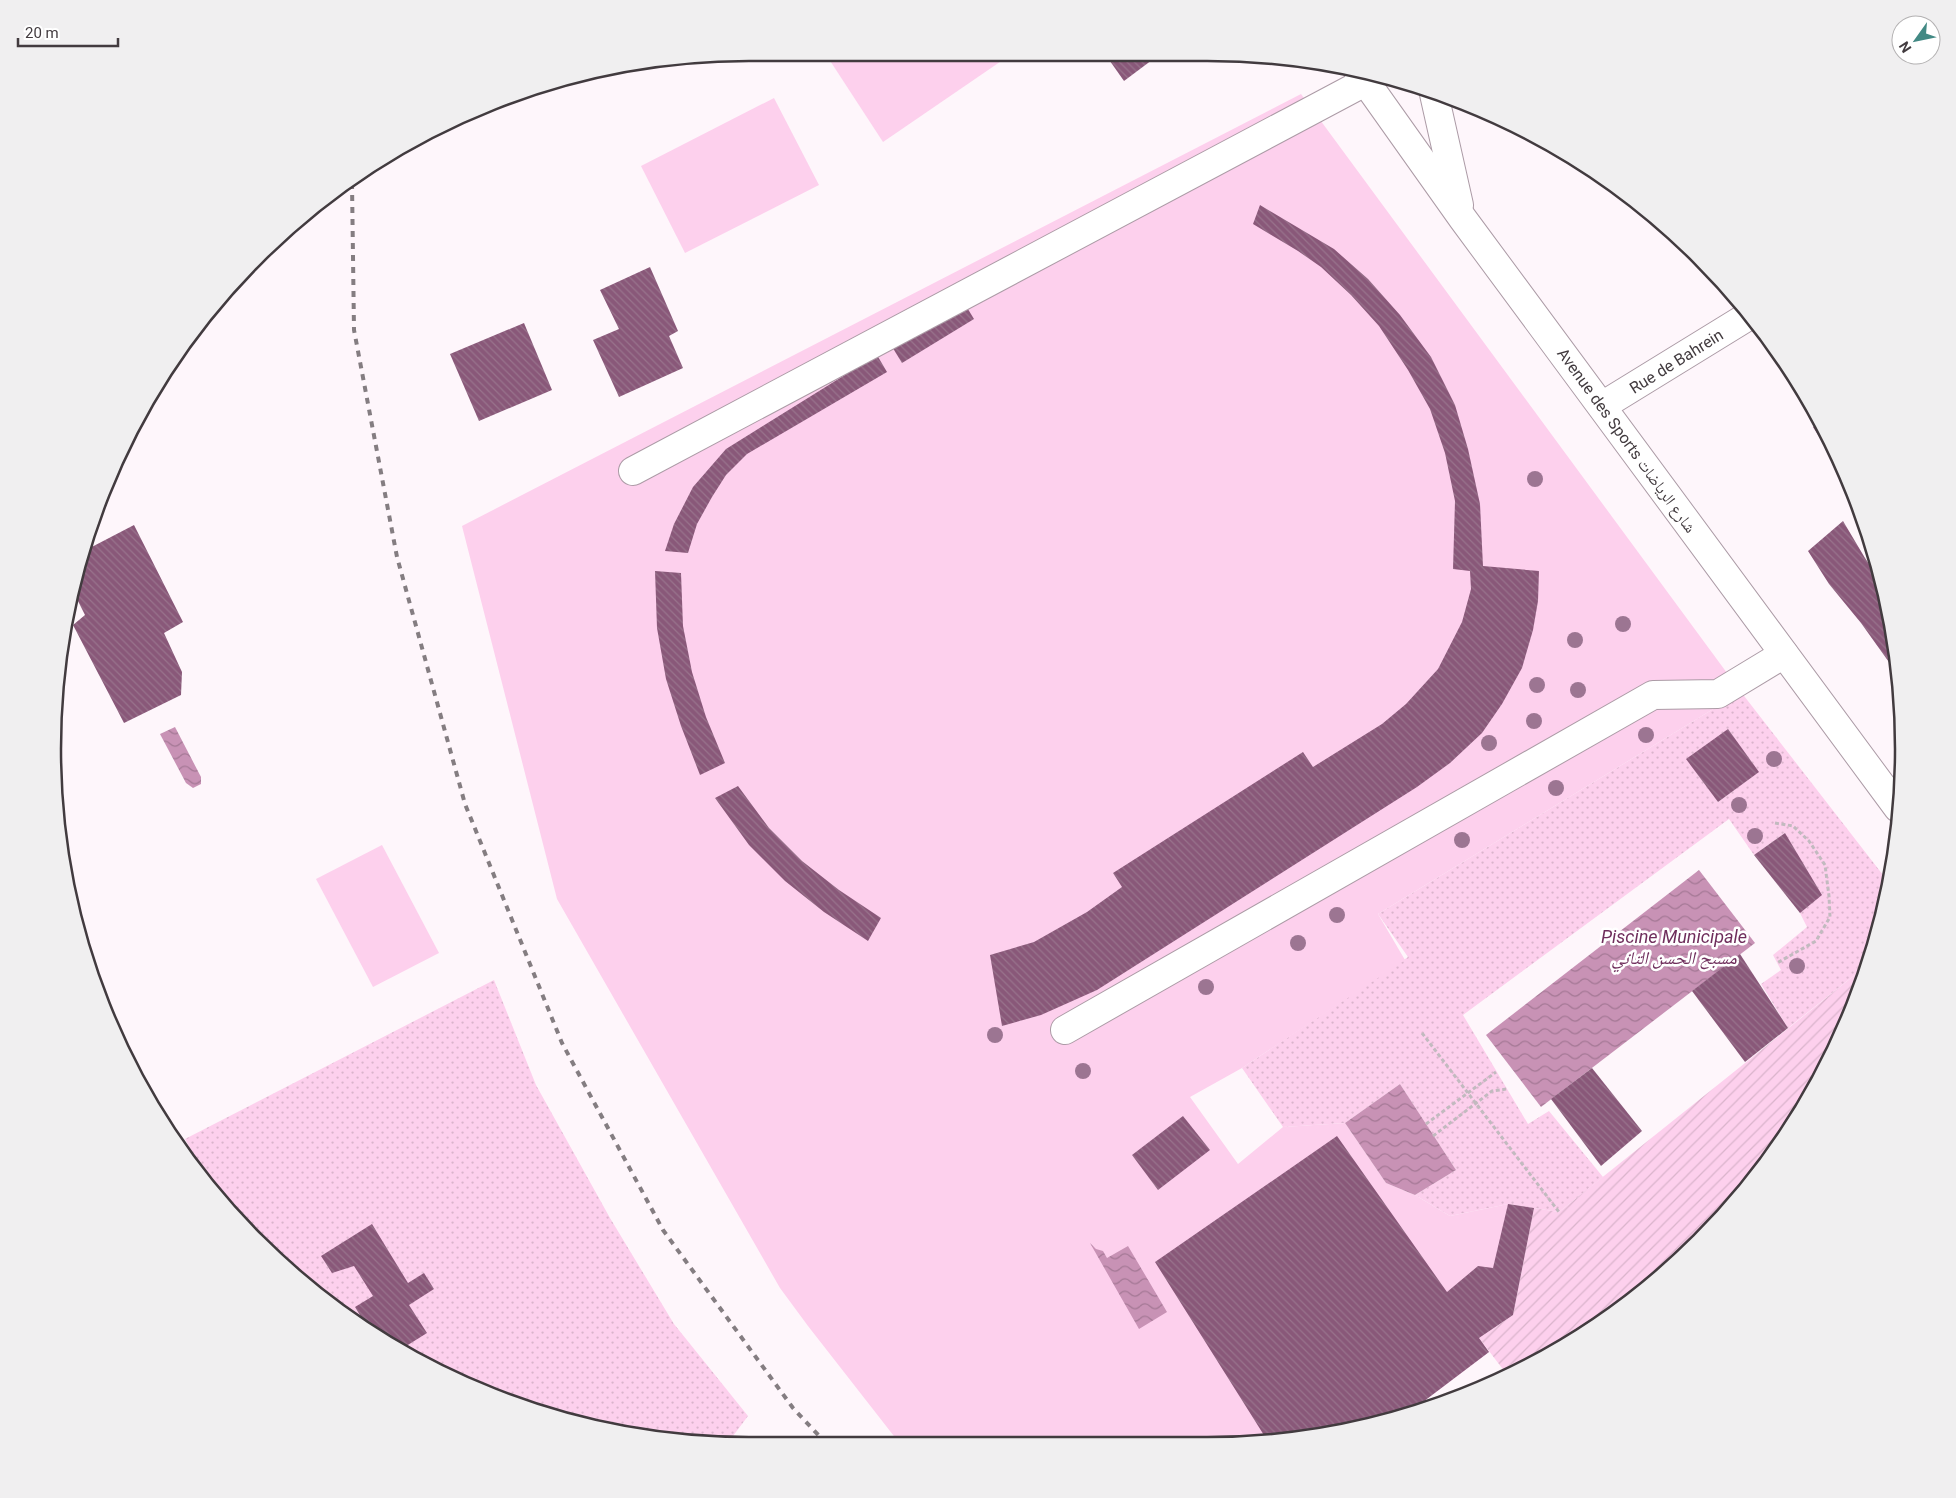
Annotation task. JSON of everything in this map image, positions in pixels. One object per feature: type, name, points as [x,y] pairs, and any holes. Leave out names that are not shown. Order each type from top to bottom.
[{"type":"street","points":[[633,471],[1358,78]]},
{"type":"street","name":"Avenue des Sports شارع الرياضات","points":[[1365,80],[1462,219],[1892,800]]},
{"type":"street","points":[[1436,101],[1462,219]]},
{"type":"street","name":"Rue de Bahrein","points":[[1602,406],[1744,319]]},
{"type":"street","points":[[1065,1030],[1653,694],[1718,694],[1784,654]]},
{"type":"path","points":[[1775,823],[1793,826],[1809,841],[1825,865],[1830,903],[1830,918],[1816,941],[1777,963]]},
{"type":"path","points":[[1422,1033],[1559,1212]]},
{"type":"path","points":[[1426,1124],[1496,1072]]},
{"type":"path","points":[[1433,1136],[1492,1091],[1507,1089]]},
{"type":"shaded area","points":[[830,61],[1001,61],[883,142]]},
{"type":"shaded area","points":[[1301,94],[1741,692],[1378,914],[1405,960],[1242,1068],[1190,1097],[1238,1164],[1283,1127],[1345,1123],[1386,1183],[1415,1195],[1450,1216],[1508,1204],[1534,1208],[1513,1315],[1479,1338],[1489,1352],[1424,1401],[1341,1424],[1297,1431],[1207,1437],[895,1437],[780,1288],[557,899],[462,526]]},
{"type":"shaded area","points":[[774,98],[819,185],[685,253],[641,166]]},
{"type":"shaded area","points":[[1741,692],[1883,875],[1871,927],[1857,973],[1788,1028],[1761,984],[1781,970],[1773,955],[1807,927],[1800,913],[1785,833],[1754,855],[1729,819],[1463,1015],[1528,1124],[1549,1111],[1603,1177],[1559,1212],[1508,1204],[1450,1216],[1415,1195],[1456,1170],[1400,1084],[1345,1123],[1283,1127],[1242,1068],[1408,957],[1378,914]],"holes":[[[1687,759],[1758,772],[1718,802]]]},
{"type":"shaded area","points":[[382,845],[439,953],[373,987],[316,879]]},
{"type":"shaded area","points":[[1857,973],[1824,1053],[1803,1093],[1753,1168],[1724,1202],[1693,1235],[1626,1295],[1551,1345],[1503,1369],[1479,1338],[1513,1315],[1534,1208],[1559,1212]]},
{"type":"shaded area","points":[[494,980],[536,1085],[610,1218],[674,1324],[748,1416],[733,1436],[659,1431],[615,1424],[528,1400],[445,1366],[405,1345],[367,1321],[330,1295],[296,1266],[232,1202],[203,1168],[185,1139]]},
{"type":"water","points":[[175,727],[201,777],[201,784],[193,788],[186,783],[160,734]]},
{"type":"water","name":"Piscine Municipale مسبح الحسن التاني","points":[[1699,870],[1755,943],[1541,1107],[1486,1035]]},
{"type":"water","points":[[1400,1084],[1456,1170],[1415,1195],[1386,1183],[1345,1123]]},
{"type":"water","points":[[1090,1243],[1096,1249],[1103,1251],[1107,1258],[1128,1246],[1167,1312],[1139,1329]]},
{"type":"building","points":[[1110,61],[1151,61],[1124,81]]},
{"type":"building","points":[[1260,205],[1334,249],[1368,279],[1400,315],[1431,357],[1455,405],[1468,449],[1480,504],[1483,566],[1539,571],[1538,601],[1533,630],[1522,668],[1502,704],[1482,733],[1450,763],[1417,787],[1097,990],[1041,1015],[1002,1026],[990,955],[1034,942],[1087,912],[1122,887],[1113,873],[1303,752],[1313,767],[1382,724],[1406,704],[1438,669],[1462,622],[1471,589],[1470,571],[1453,569],[1455,501],[1445,453],[1430,409],[1408,370],[1379,326],[1351,295],[1321,267],[1253,224]]},
{"type":"building","points":[[650,267],[678,331],[669,336],[683,368],[619,397],[593,340],[619,329],[600,290]]},
{"type":"building","points":[[963,301],[974,319],[902,363],[891,345]]},
{"type":"building","points":[[524,323],[552,390],[479,421],[450,354]]},
{"type":"building","points":[[877,355],[887,372],[747,454],[726,475],[712,497],[697,524],[688,553],[665,551],[674,524],[693,487],[726,449]]},
{"type":"building","points":[[1843,521],[1869,563],[1882,615],[1889,663],[1861,623],[1829,584],[1808,551]]},
{"type":"building","points":[[134,525],[183,622],[164,633],[182,672],[181,695],[124,723],[73,625],[85,615],[78,600],[92,547]]},
{"type":"building","points":[[655,571],[681,573],[683,626],[692,672],[706,717],[725,763],[700,775],[681,726],[666,679],[657,628]]},
{"type":"building","points":[[1728,729],[1759,772],[1718,802],[1686,759]]},
{"type":"building","points":[[738,786],[769,828],[802,861],[839,890],[881,918],[868,941],[824,912],[785,881],[749,845],[715,798]]},
{"type":"building","points":[[1785,833],[1822,895],[1800,913],[1754,855]]},
{"type":"building","points":[[1740,954],[1788,1028],[1745,1062],[1692,991]]},
{"type":"building","points":[[1592,1068],[1642,1131],[1601,1166],[1551,1099]]},
{"type":"building","points":[[1183,1116],[1210,1150],[1158,1190],[1132,1155]]},
{"type":"building","points":[[1337,1136],[1447,1292],[1478,1266],[1493,1268],[1508,1204],[1534,1208],[1513,1315],[1479,1338],[1489,1352],[1424,1401],[1341,1424],[1297,1431],[1263,1434],[1155,1262]]},
{"type":"building","points":[[372,1224],[408,1283],[424,1273],[434,1289],[409,1305],[427,1333],[407,1346],[361,1317],[355,1307],[373,1296],[354,1266],[332,1273],[321,1256]]},
{"type":"railway","points":[[352,187],[354,330],[397,557],[465,804],[562,1043],[663,1230],[793,1408],[820,1437]]}]
